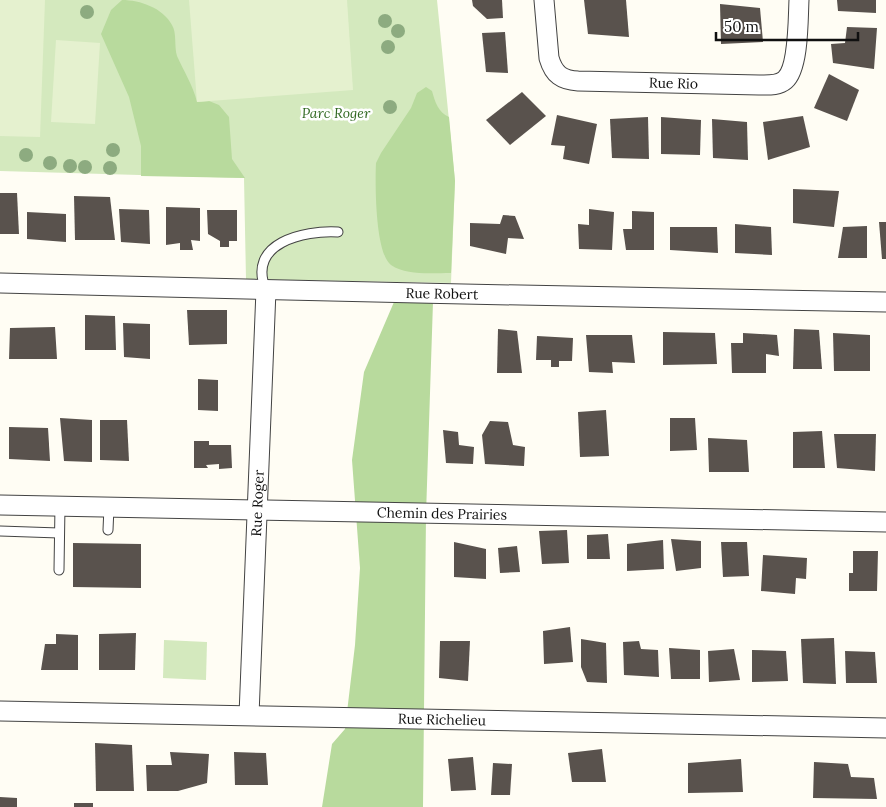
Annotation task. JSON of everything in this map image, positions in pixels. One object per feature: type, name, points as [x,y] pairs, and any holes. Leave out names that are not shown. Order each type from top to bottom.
[{"type":"street","name":"Rue Rio","points":[[544,0],[549,58],[552,67],[561,78],[578,82],[767,85],[787,79],[792,69],[799,0]]},
{"type":"street","name":"Rue Robert","points":[[0,283],[886,302]]},
{"type":"street","name":"Rue Roger","points":[[249,715],[266,290]]},
{"type":"street","name":"Chemin des Prairies","points":[[0,505],[886,522]]},
{"type":"street","name":"Rue Richelieu","points":[[0,711],[886,728]]},
{"type":"lane","points":[[266,290],[262,274],[269,251],[280,244],[310,233],[338,232]]},
{"type":"lane","points":[[59,570],[60,506]]},
{"type":"lane","points":[[108,530],[109,507]]},
{"type":"lane","points":[[0,532],[60,533]]},
{"type":"green space","name":"Parc Roger","points":[[0,0],[437,0],[455,181],[451,283],[246,279],[244,178],[0,171]]},
{"type":"green space","points":[[0,0],[45,0],[40,137],[0,136]]},
{"type":"green space","points":[[122,0],[143,3],[157,10],[168,19],[174,32],[177,56],[191,84],[197,102],[209,101],[219,105],[229,117],[232,159],[245,178],[141,176],[141,146],[129,97],[101,34],[111,10]]},
{"type":"green space","points":[[189,0],[347,0],[353,90],[197,102]]},
{"type":"green space","points":[[56,40],[100,43],[95,124],[51,122]]},
{"type":"green space","points":[[426,87],[432,91],[436,103],[445,115],[449,117],[455,181],[451,273],[412,272],[397,269],[386,258],[379,233],[376,201],[376,163],[411,108],[417,93]]},
{"type":"green space","points":[[394,302],[433,302],[426,515],[423,807],[322,807],[332,744],[345,729],[355,645],[360,568],[352,460],[364,372]]},
{"type":"green space","points":[[164,640],[207,642],[206,680],[163,678]]},
{"type":"building","points":[[472,0],[502,0],[503,18],[487,19],[473,6]]},
{"type":"building","points":[[584,0],[626,0],[629,37],[588,34]]},
{"type":"building","points":[[837,0],[876,0],[876,13],[838,11]]},
{"type":"building","points":[[720,4],[760,8],[763,42],[721,44]]},
{"type":"building","points":[[847,27],[877,28],[874,69],[833,63],[831,44],[845,43]]},
{"type":"building","points":[[505,32],[508,73],[486,72],[482,33]]},
{"type":"building","points":[[829,74],[859,90],[847,121],[814,108]]},
{"type":"building","points":[[522,92],[546,116],[510,145],[486,120]]},
{"type":"building","points":[[557,115],[597,124],[589,164],[563,159],[565,146],[551,145]]},
{"type":"building","points":[[803,116],[810,147],[768,160],[763,122]]},
{"type":"building","points":[[648,117],[649,159],[612,158],[610,119]]},
{"type":"building","points":[[661,117],[701,120],[700,155],[661,154]]},
{"type":"building","points":[[712,119],[747,122],[748,160],[713,158]]},
{"type":"building","points":[[793,189],[839,191],[834,227],[793,223]]},
{"type":"building","points":[[0,193],[17,193],[19,234],[0,234]]},
{"type":"building","points":[[74,196],[110,197],[115,240],[75,240]]},
{"type":"building","points":[[166,207],[200,208],[200,241],[191,240],[193,250],[180,250],[180,243],[166,245]]},
{"type":"building","points":[[119,209],[149,210],[150,244],[121,242]]},
{"type":"building","points":[[589,209],[614,212],[612,250],[579,249],[578,224],[589,225]]},
{"type":"building","points":[[207,210],[237,210],[237,241],[229,241],[229,247],[220,247],[220,241],[208,234]]},
{"type":"building","points":[[632,211],[654,212],[654,250],[626,250],[623,229],[632,229]]},
{"type":"building","points":[[27,212],[66,214],[66,242],[27,239]]},
{"type":"building","points":[[503,215],[515,216],[524,239],[508,238],[506,254],[470,246],[470,223],[500,224]]},
{"type":"building","points":[[879,222],[886,222],[886,259],[882,259]]},
{"type":"building","points":[[735,224],[771,227],[772,255],[735,253]]},
{"type":"building","points":[[867,226],[867,258],[838,258],[843,227]]},
{"type":"building","points":[[670,227],[717,227],[718,253],[670,250]]},
{"type":"building","points":[[187,310],[227,310],[227,344],[189,345]]},
{"type":"building","points":[[85,315],[115,316],[116,350],[85,350]]},
{"type":"building","points":[[123,323],[150,324],[150,359],[124,357]]},
{"type":"building","points":[[55,327],[57,359],[9,359],[10,328]]},
{"type":"building","points":[[498,329],[517,331],[522,373],[497,373]]},
{"type":"building","points":[[794,329],[819,330],[822,369],[793,369]]},
{"type":"building","points":[[663,332],[715,333],[717,364],[663,365]]},
{"type":"building","points":[[743,333],[777,335],[779,356],[766,354],[766,373],[732,373],[731,343],[743,343]]},
{"type":"building","points":[[833,333],[870,335],[870,371],[834,371]]},
{"type":"building","points":[[586,335],[632,335],[635,363],[612,362],[613,373],[589,372]]},
{"type":"building","points":[[537,336],[573,338],[572,361],[559,361],[559,367],[551,367],[551,360],[536,360]]},
{"type":"building","points":[[198,379],[218,380],[218,411],[198,410]]},
{"type":"building","points":[[606,410],[609,456],[580,457],[578,412]]},
{"type":"building","points":[[60,418],[92,420],[92,462],[64,461]]},
{"type":"building","points":[[670,418],[695,418],[697,450],[670,451]]},
{"type":"building","points":[[100,420],[127,420],[129,461],[100,460]]},
{"type":"building","points":[[490,421],[508,422],[513,445],[525,447],[524,466],[485,464],[482,435]]},
{"type":"building","points":[[9,427],[48,428],[50,461],[9,459]]},
{"type":"building","points":[[443,430],[458,432],[459,445],[474,447],[473,464],[446,463]]},
{"type":"building","points":[[822,431],[825,468],[793,468],[793,432]]},
{"type":"building","points":[[834,434],[876,434],[875,471],[837,468]]},
{"type":"building","points":[[708,438],[747,440],[749,472],[709,472]]},
{"type":"building","points":[[194,441],[209,441],[209,445],[231,445],[232,468],[219,469],[219,464],[206,465],[208,468],[194,468]]},
{"type":"building","points":[[567,530],[569,563],[542,564],[539,531]]},
{"type":"building","points":[[608,534],[610,559],[587,559],[587,535]]},
{"type":"building","points":[[671,539],[701,541],[701,568],[676,571]]},
{"type":"building","points":[[663,540],[664,569],[627,571],[627,544]]},
{"type":"building","points":[[454,542],[486,549],[486,579],[454,577]]},
{"type":"building","points":[[721,542],[747,542],[749,576],[723,577]]},
{"type":"building","points":[[73,543],[141,544],[141,588],[73,587]]},
{"type":"building","points":[[517,546],[520,572],[500,573],[498,548]]},
{"type":"building","points":[[853,551],[878,551],[877,591],[849,591],[849,573],[853,573]]},
{"type":"building","points":[[763,555],[807,558],[806,579],[796,578],[795,594],[761,591]]},
{"type":"building","points":[[570,627],[573,662],[544,664],[543,631]]},
{"type":"building","points":[[136,633],[135,670],[99,670],[99,634]]},
{"type":"building","points":[[56,634],[78,635],[78,670],[41,670],[45,644],[56,644]]},
{"type":"building","points":[[834,638],[836,684],[803,683],[801,639]]},
{"type":"building","points":[[581,639],[606,643],[607,683],[587,682],[581,667]]},
{"type":"building","points":[[440,641],[470,641],[468,681],[439,678]]},
{"type":"building","points":[[639,641],[641,649],[658,650],[659,677],[624,675],[623,642]]},
{"type":"building","points":[[669,648],[700,650],[700,679],[671,679]]},
{"type":"building","points":[[734,649],[740,680],[709,682],[708,651]]},
{"type":"building","points":[[752,650],[786,651],[788,681],[752,682]]},
{"type":"building","points":[[845,651],[875,652],[877,683],[846,683]]},
{"type":"building","points":[[95,743],[132,745],[134,791],[96,791]]},
{"type":"building","points":[[602,749],[606,782],[572,782],[568,753]]},
{"type":"building","points":[[170,752],[209,754],[207,783],[178,791],[147,791],[146,765],[172,765]]},
{"type":"building","points":[[234,752],[266,753],[268,785],[235,785]]},
{"type":"building","points":[[473,757],[476,790],[451,791],[448,759]]},
{"type":"building","points":[[741,759],[743,792],[688,793],[688,763]]},
{"type":"building","points":[[814,762],[848,764],[851,777],[874,778],[877,799],[813,798]]},
{"type":"building","points":[[493,763],[512,764],[510,795],[491,795]]},
{"type":"building","points":[[0,797],[17,798],[17,807],[0,807]]},
{"type":"building","points":[[74,803],[93,803],[93,807],[74,807]]}]
